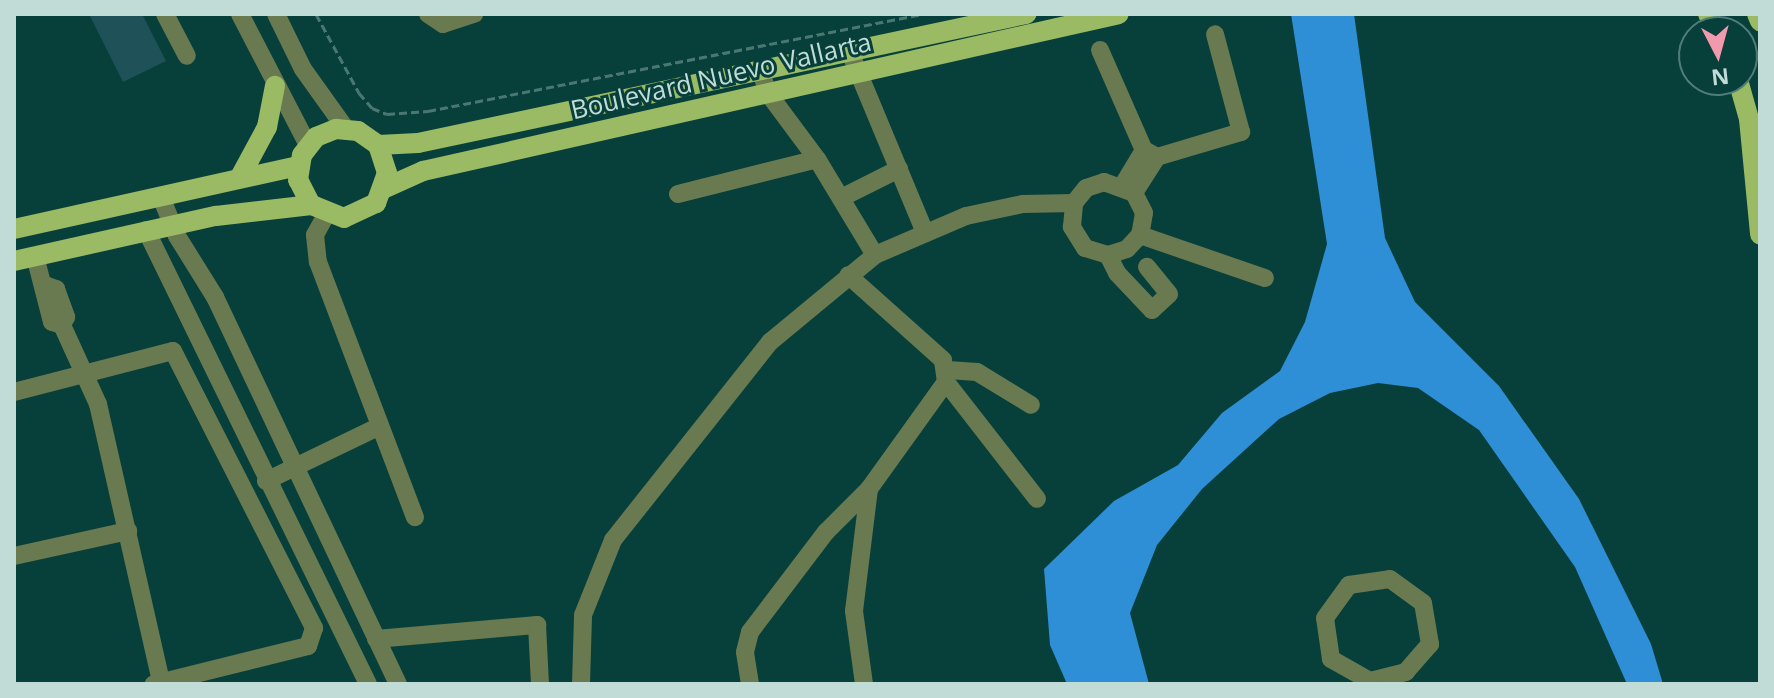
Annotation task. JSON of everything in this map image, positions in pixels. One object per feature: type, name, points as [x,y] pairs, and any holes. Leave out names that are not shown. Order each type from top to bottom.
[{"type":"main road","name":"Boulevard Nuevo Vallarta","points":[[346,129],[378,145],[418,143],[1026,14]]},
{"type":"main road","name":"Boulevard Nuevo Vallarta","points":[[14,261],[172,225],[319,210],[361,214],[385,188],[423,171],[854,71],[1119,14]]},
{"type":"main road","points":[[1757,14],[1760,21]]},
{"type":"main road","points":[[240,177],[267,127],[275,86]]},
{"type":"main road","points":[[1743,96],[1749,119],[1760,234]]},
{"type":"main road","points":[[319,210],[298,180],[298,166],[308,145],[325,132],[346,129]]},
{"type":"main road","points":[[378,145],[385,158],[385,188]]},
{"type":"main road","points":[[14,229],[298,166]]},
{"type":"street","points":[[165,14],[187,56]]},
{"type":"street","points":[[240,14],[308,145]]},
{"type":"street","points":[[276,14],[303,69],[346,129]]},
{"type":"street","points":[[436,19],[474,14]]},
{"type":"street","points":[[1129,189],[1150,153],[1241,132],[1215,34]]},
{"type":"street","points":[[849,50],[854,71],[924,230]]},
{"type":"street","points":[[1100,50],[1150,153]]},
{"type":"street","points":[[761,70],[767,92],[817,159],[875,255]]},
{"type":"street","points":[[678,194],[817,159]]},
{"type":"street","points":[[841,198],[899,169]]},
{"type":"street","points":[[1104,182],[1129,189],[1144,213],[1140,235],[1127,249],[1108,255],[1085,248],[1072,227],[1074,203],[1086,188],[1104,182]]},
{"type":"street","points":[[161,197],[172,225],[215,297],[398,684]]},
{"type":"street","points":[[581,684],[583,615],[613,540],[770,342],[875,255],[924,230],[1023,204],[1074,203]]},
{"type":"street","points":[[319,210],[315,235],[318,262],[378,427],[415,517]]},
{"type":"street","points":[[146,230],[266,481],[368,684]]},
{"type":"street","points":[[1140,235],[1265,278]]},
{"type":"street","points":[[1108,255],[1117,273],[1152,310],[1169,294],[1147,267]]},
{"type":"street","points":[[14,392],[84,376],[160,351],[173,351],[181,359],[314,628],[308,646],[157,683],[128,531],[98,404],[84,376],[62,325],[66,317],[56,289],[45,285],[35,256]]},
{"type":"street","points":[[848,275],[947,376],[1037,499]]},
{"type":"street","points":[[750,684],[745,652],[750,632],[826,532],[869,489],[947,376],[977,372],[1031,405]]},
{"type":"street","points":[[266,481],[378,427]]},
{"type":"street","points":[[864,684],[854,611],[869,489]]},
{"type":"street","points":[[14,556],[128,531]]},
{"type":"street","points":[[1390,579],[1423,603],[1430,644],[1411,678],[1370,681],[1331,659],[1325,618],[1349,585],[1390,579]]},
{"type":"street","points":[[376,639],[537,625],[540,684]]},
{"type":"path","points":[[316,14],[359,93],[387,114],[488,100],[923,14]]},
{"type":"water","points":[[1291,14],[1354,14],[1385,238],[1415,302],[1499,386],[1579,499],[1651,644],[1663,684],[1627,684],[1575,567],[1479,430],[1418,388],[1378,383],[1330,393],[1279,419],[1202,489],[1157,545],[1130,613],[1149,684],[1067,684],[1050,645],[1044,569],[1114,501],[1178,465],[1222,413],[1280,371],[1305,322],[1327,244]]},
{"type":"building","points":[[89,14],[142,14],[166,61],[123,82]]}]
